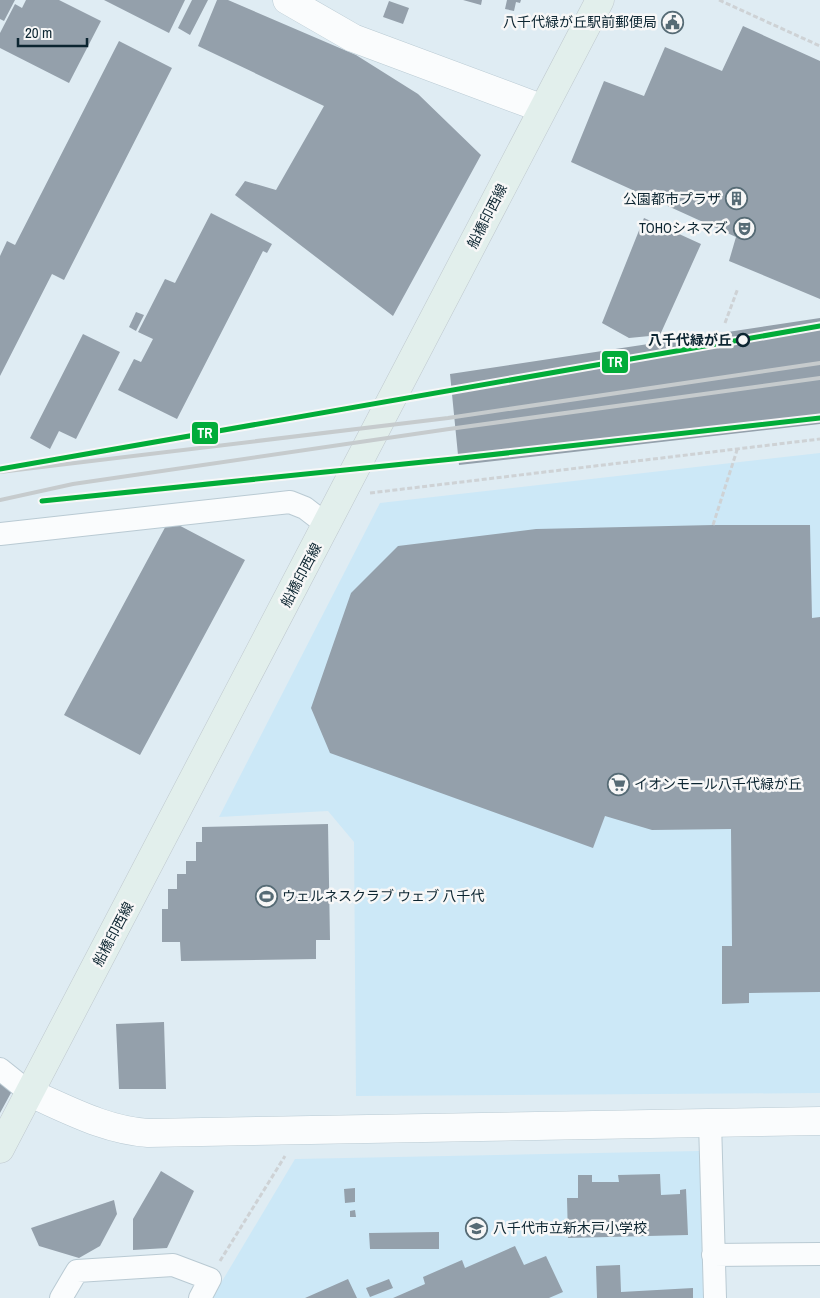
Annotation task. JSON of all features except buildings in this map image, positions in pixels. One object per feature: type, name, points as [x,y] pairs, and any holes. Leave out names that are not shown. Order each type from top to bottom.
[{"type":"main road","name":"船橋印西線","points":[[0,1149],[441,308],[541,108],[600,0]]},
{"type":"street","points":[[286,0],[353,38],[541,108]]},
{"type":"street","points":[[0,534],[290,502],[305,508],[327,524]]},
{"type":"street","points":[[0,1069],[30,1093],[93,1122],[124,1131],[282,1131],[820,1121]]},
{"type":"street","points":[[710,1122],[715,1298]]},
{"type":"street","points":[[714,1256],[820,1254]]},
{"type":"street","points":[[61,1298],[77,1271],[173,1265],[205,1288]]},
{"type":"path","points":[[719,0],[820,46]]},
{"type":"path","points":[[726,323],[738,288]]},
{"type":"path","points":[[342,497],[738,447],[820,439]]},
{"type":"path","points":[[713,525],[738,447]]},
{"type":"path","points":[[205,1288],[285,1158],[282,1131]]},
{"type":"shaded area","name":"イオンモール八千代緑が丘","points":[[820,453],[820,1093],[356,1096],[354,842],[328,811],[219,817],[380,503]]},
{"type":"shaded area","name":"八千代市立新木戸小学校","points":[[700,1151],[703,1298],[212,1298],[295,1159]]},
{"type":"railway","points":[[0,472],[448,418],[820,363]]},
{"type":"railway","points":[[0,500],[73,484],[449,429],[820,378]]},
{"type":"transit line","name":"TR","points":[[0,469],[820,326]]},
{"type":"transit line","name":"TR","points":[[42,501],[453,459],[820,418]]},
{"type":"place","name":"八千代緑が丘駅前郵便局","points":[[673,22]]},
{"type":"place","name":"公園都市プラザ","points":[[737,199]]},
{"type":"place","name":"TOHOシネマズ","points":[[744,228]]},
{"type":"place","name":"八千代緑が丘","points":[[743,340]]},
{"type":"place","name":"イオンモール八千代緑が丘","points":[[618,784]]},
{"type":"place","name":"ウェルネスクラブ ウェブ 八千代","points":[[266,896]]},
{"type":"place","name":"八千代市立新木戸小学校","points":[[477,1228]]}]
